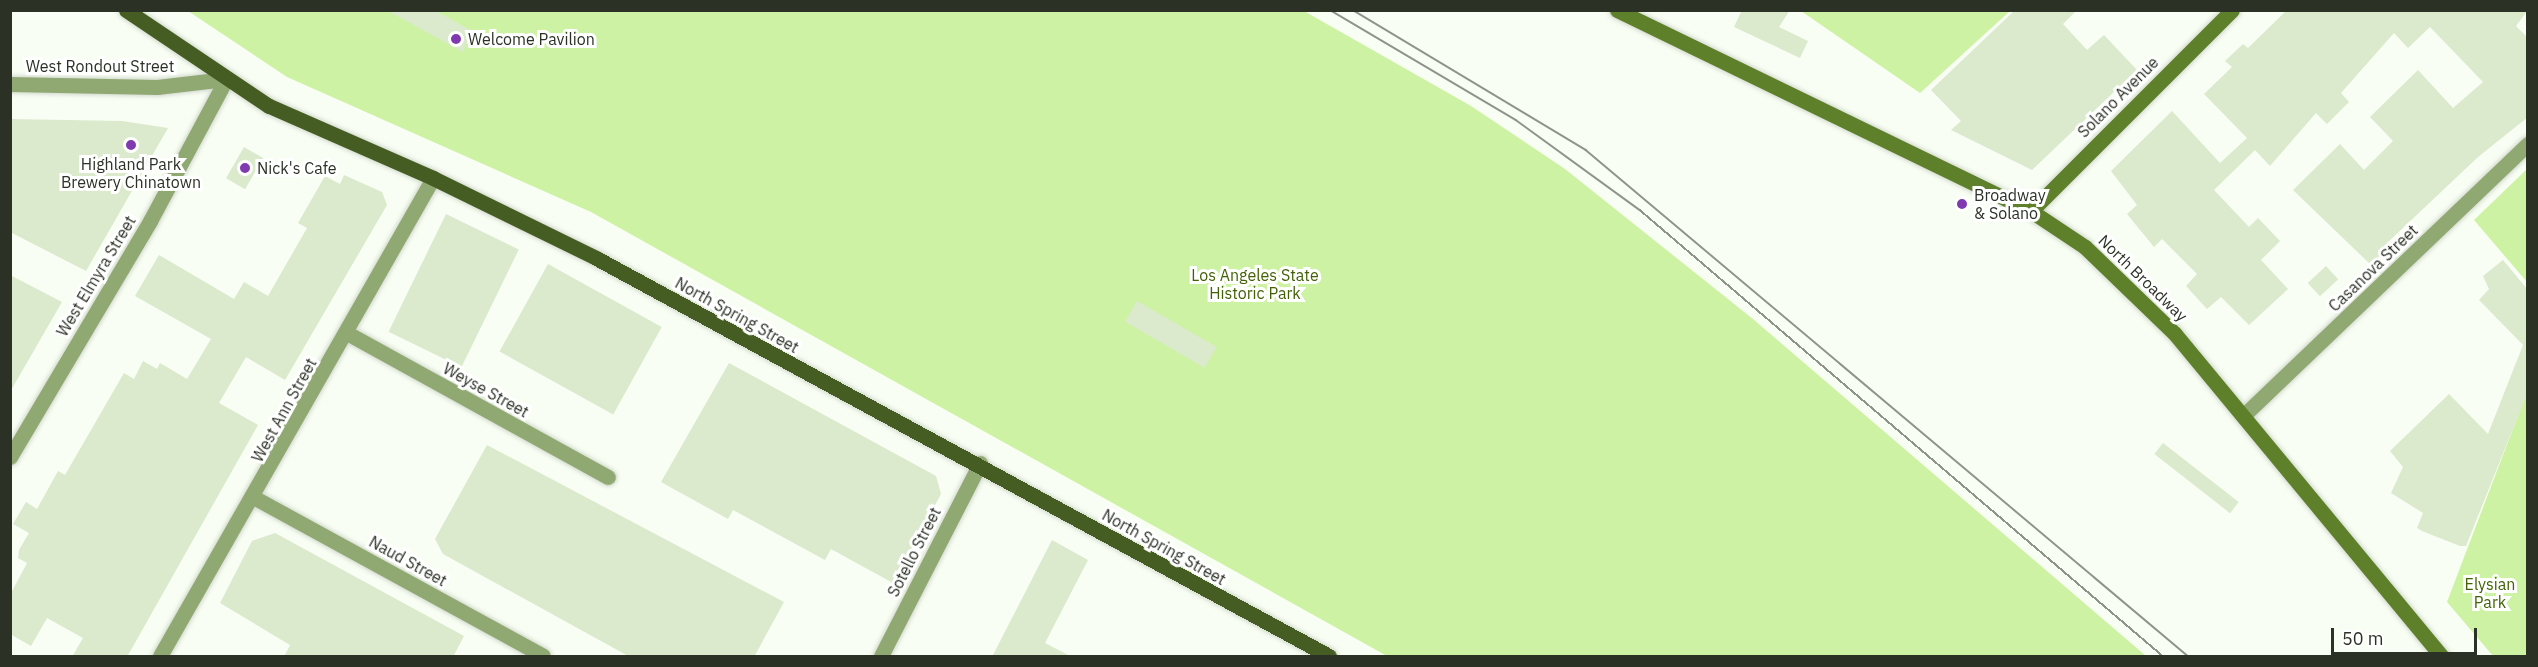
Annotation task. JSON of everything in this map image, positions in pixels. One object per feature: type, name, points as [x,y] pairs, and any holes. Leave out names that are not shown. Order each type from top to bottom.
[{"type":"main road","name":"North Spring Street","points":[[126,10],[269,106],[434,178],[596,258],[911,433],[980,463],[1329,657]]},
{"type":"main road","name":"North Broadway","points":[[1617,10],[2031,211],[2120,277],[2243,416],[2441,657]]},
{"type":"main road","name":"Solano Avenue","points":[[2031,211],[2232,10]]},
{"type":"street","name":"West Rondout Street","points":[[10,84],[157,87],[226,79]]},
{"type":"street","name":"West Elmyra Street","points":[[10,457],[150,221],[226,79]]},
{"type":"street","name":"Casanova Street","points":[[2243,416],[2528,144]]},
{"type":"street","name":"West Ann Street","points":[[160,657],[255,498],[434,178]]},
{"type":"street","name":"Weyse Street","points":[[347,333],[608,477]]},
{"type":"street","name":"Sotello Street","points":[[881,657],[980,463]]},
{"type":"street","name":"Naud Street","points":[[255,498],[543,657]]},
{"type":"green space","name":"Los Angeles State Historic Park","points":[[188,11],[1304,11],[1471,106],[1565,169],[1753,319],[2146,656],[1387,656],[591,212],[287,77]]},
{"type":"green space","points":[[1801,11],[2010,11],[1920,93]]},
{"type":"green space","points":[[2527,169],[2527,282],[2474,220]]},
{"type":"green space","name":"Elysian Park","points":[[2527,392],[2527,656],[2493,656],[2447,602]]},
{"type":"building","points":[[386,10],[434,10],[472,31],[463,52]]},
{"type":"building","points":[[1742,10],[1790,10],[1779,27],[1808,41],[1800,58],[1734,27]]},
{"type":"building","points":[[2015,10],[2077,10],[2063,24],[2087,50],[2104,35],[2137,70],[2032,170],[1951,130],[1961,121],[1931,90]]},
{"type":"building","points":[[2287,10],[2528,10],[2516,26],[2528,38],[2528,117],[2478,157],[2387,243],[2390,246],[2371,265],[2293,190],[2340,144],[2364,170],[2393,141],[2370,117],[2418,70],[2453,108],[2483,82],[2430,27],[2408,48],[2394,33],[2341,93],[2349,102],[2327,124],[2316,113],[2270,166],[2255,150],[2214,190],[2249,227],[2258,218],[2280,241],[2261,260],[2288,289],[2249,325],[2221,297],[2207,309],[2186,286],[2197,274],[2162,239],[2154,247],[2127,214],[2137,205],[2111,171],[2172,111],[2220,163],[2247,138],[2204,94],[2232,67],[2225,61],[2243,44],[2248,48]]},
{"type":"building","points":[[10,119],[122,121],[168,128],[86,271],[10,232]]},
{"type":"building","name":"Nick's Cafe","points":[[244,147],[263,158],[245,189],[226,178]]},
{"type":"building","points":[[344,175],[382,192],[387,205],[285,380],[246,357],[219,403],[258,425],[127,657],[72,657],[83,638],[47,618],[31,646],[10,634],[10,595],[27,563],[18,558],[19,550],[29,533],[13,524],[26,502],[37,509],[58,471],[65,475],[124,373],[134,379],[143,361],[157,369],[160,363],[187,379],[211,339],[135,296],[159,255],[234,299],[244,282],[268,296],[307,228],[298,223],[325,176],[340,184]]},
{"type":"building","points":[[446,214],[519,250],[461,367],[389,332]]},
{"type":"building","points":[[2503,260],[2528,290],[2528,391],[2466,546],[2460,546],[2417,528],[2423,513],[2391,493],[2403,467],[2390,451],[2449,394],[2488,434],[2523,345],[2479,300],[2489,289],[2483,276]]},
{"type":"building","points":[[548,264],[662,327],[613,414],[500,351]]},
{"type":"building","points":[[2326,266],[2338,279],[2320,296],[2308,283]]},
{"type":"building","points":[[10,275],[62,302],[10,392]]},
{"type":"building","points":[[1137,301],[1217,347],[1205,368],[1125,322]]},
{"type":"building","points":[[729,363],[936,476],[941,494],[893,583],[831,549],[825,560],[733,510],[728,519],[661,482]]},
{"type":"building","points":[[2163,443],[2239,502],[2230,513],[2154,454]]},
{"type":"building","points":[[487,445],[784,602],[754,657],[630,657],[443,554],[435,539]]},
{"type":"building","points":[[275,533],[464,636],[453,657],[284,657],[290,645],[220,603],[252,541]]},
{"type":"building","points":[[1052,540],[1088,560],[1045,643],[1072,657],[992,657]]},
{"type":"tram line","points":[[1330,10],[1516,120],[1640,210],[2163,656]]},
{"type":"tram line","points":[[1353,10],[1586,150],[2188,656]]},
{"type":"place","name":"Welcome Pavilion","points":[[456,39]]},
{"type":"place","name":"Highland Park Brewery Chinatown","points":[[131,145]]},
{"type":"place","name":"Nick's Cafe","points":[[245,168]]},
{"type":"place","name":"Broadway & Solano","points":[[1962,204]]}]
